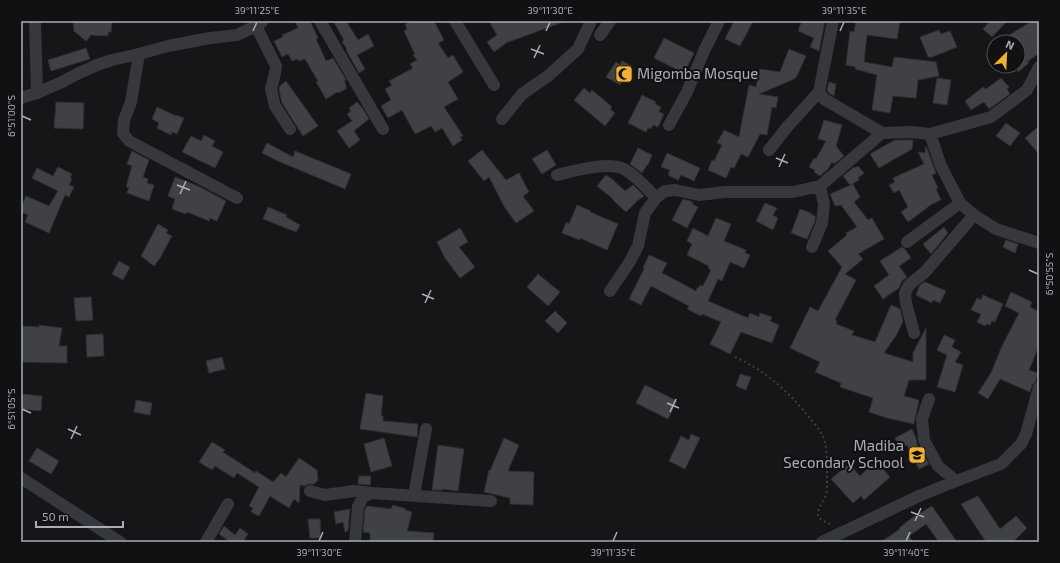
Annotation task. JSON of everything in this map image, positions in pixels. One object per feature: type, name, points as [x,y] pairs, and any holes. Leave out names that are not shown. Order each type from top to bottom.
[{"type":"street","points":[[35,21],[37,93]]},
{"type":"street","points":[[320,21],[382,129]]},
{"type":"street","points":[[455,21],[494,85]]},
{"type":"street","points":[[502,119],[522,94],[548,76],[578,49],[591,21]]},
{"type":"street","points":[[600,35],[610,21]]},
{"type":"street","points":[[669,125],[687,92],[704,51],[719,21]]},
{"type":"street","points":[[769,150],[788,126],[819,92],[833,21]]},
{"type":"street","points":[[21,98],[37,93],[97,65],[112,60],[168,46],[210,38],[237,35],[260,23],[276,66],[271,89],[275,106],[290,129]]},
{"type":"street","points":[[139,54],[131,102],[124,120],[123,133],[129,142],[237,198]]},
{"type":"street","points":[[819,92],[824,99],[882,133],[912,132],[930,134],[991,117],[1027,90],[1039,67]]},
{"type":"street","points":[[610,291],[629,263],[638,246],[645,212],[656,198],[665,192],[675,190],[699,195],[725,192],[793,192],[820,186],[882,133]]},
{"type":"street","points":[[930,134],[941,166],[960,203],[974,215],[996,228],[1039,243]]},
{"type":"street","points":[[557,175],[591,168],[613,166],[623,169],[634,177],[656,198]]},
{"type":"street","points":[[812,247],[822,223],[824,204],[820,186]]},
{"type":"street","points":[[907,242],[960,203]]},
{"type":"street","points":[[914,332],[906,303],[905,293],[909,285],[925,272],[974,215]]},
{"type":"street","points":[[824,542],[919,496],[1001,464],[1021,444],[1026,434],[1039,387]]},
{"type":"street","points":[[929,399],[922,419],[924,440],[938,466],[956,481]]},
{"type":"street","points":[[414,495],[426,429]]},
{"type":"street","points":[[21,478],[120,542]]},
{"type":"street","points":[[310,491],[325,495],[354,491],[491,501]]},
{"type":"street","points":[[355,542],[358,507],[363,497],[372,492]]},
{"type":"street","points":[[206,542],[228,504]]},
{"type":"path","points":[[735,357],[750,364],[777,383],[815,424],[823,438],[825,447],[826,472],[826,496],[818,510],[818,517],[825,522],[836,526]]},
{"type":"building","points":[[73,21],[112,21],[111,32],[108,32],[108,36],[91,35],[86,41],[74,31]]},
{"type":"building","points":[[295,21],[310,21],[326,61],[333,58],[346,80],[344,81],[346,89],[338,93],[337,92],[326,99],[316,82],[318,81],[305,59],[292,61],[288,54],[282,57],[274,41],[283,37],[282,35],[298,28]]},
{"type":"building","points":[[333,21],[346,21],[358,40],[368,34],[374,46],[357,55],[365,69],[359,73],[342,42],[344,40]]},
{"type":"building","points":[[412,21],[434,21],[444,40],[438,43],[448,58],[453,55],[463,72],[448,82],[458,99],[444,107],[463,136],[460,137],[462,140],[453,146],[442,128],[435,132],[431,126],[415,134],[402,110],[388,118],[381,106],[391,100],[385,89],[392,85],[389,81],[413,68],[410,64],[417,60],[413,55],[415,54],[404,31],[407,29],[405,24]]},
{"type":"building","points":[[489,21],[563,22],[506,43],[494,52],[487,42],[497,35]]},
{"type":"building","points":[[734,21],[753,21],[740,46],[725,39]]},
{"type":"building","points":[[802,21],[825,21],[819,51],[810,47],[814,38],[798,31]]},
{"type":"building","points":[[856,21],[900,21],[897,39],[867,35],[864,62],[892,67],[894,57],[936,62],[939,76],[918,80],[916,98],[893,96],[890,113],[872,110],[877,75],[846,65],[850,31],[854,32]]},
{"type":"building","points":[[990,21],[1007,21],[995,34],[989,34],[983,29]]},
{"type":"building","points":[[1032,21],[1039,21],[1039,53],[1027,62],[1029,63],[1026,65],[1026,34],[1011,34]]},
{"type":"building","points":[[939,30],[941,34],[950,31],[957,47],[932,57],[928,57],[920,37]]},
{"type":"building","points":[[664,38],[694,53],[684,73],[654,58]]},
{"type":"building","points":[[86,48],[90,59],[51,71],[48,60]]},
{"type":"building","points":[[789,49],[806,56],[797,76],[794,79],[759,94],[778,97],[776,108],[772,107],[767,135],[760,134],[748,157],[741,154],[734,168],[731,167],[726,178],[708,170],[712,160],[714,161],[722,145],[717,143],[724,130],[739,137],[749,85],[756,87],[760,69],[780,72]]},
{"type":"building","points":[[622,61],[632,66],[620,85],[606,77],[616,62],[620,65]]},
{"type":"building","points":[[937,78],[951,80],[947,105],[933,103]]},
{"type":"building","points":[[1001,78],[1009,87],[1007,89],[1010,94],[989,109],[984,102],[971,110],[965,101],[983,87],[986,89]]},
{"type":"building","points":[[286,81],[318,126],[303,136],[282,103],[279,89],[280,86]]},
{"type":"building","points":[[829,82],[836,84],[834,96],[827,90]]},
{"type":"building","points":[[584,88],[590,93],[592,90],[612,107],[610,109],[615,113],[605,126],[574,100]]},
{"type":"building","points":[[642,95],[656,102],[655,104],[661,107],[659,112],[664,114],[658,127],[653,125],[651,129],[648,128],[646,132],[628,123]]},
{"type":"building","points":[[56,102],[84,103],[83,129],[54,128]]},
{"type":"building","points":[[357,102],[369,119],[354,131],[360,140],[349,148],[337,131],[352,121],[347,114],[351,111],[349,108]]},
{"type":"building","points":[[157,107],[184,118],[177,134],[172,132],[171,135],[157,128],[159,123],[152,119]]},
{"type":"building","points":[[824,120],[842,125],[836,146],[844,156],[834,164],[832,162],[828,169],[820,176],[814,172],[815,170],[809,167],[814,158],[816,159],[826,141],[818,139]]},
{"type":"building","points":[[1006,123],[1020,133],[1010,146],[996,136]]},
{"type":"building","points":[[1039,126],[1039,154],[1025,138]]},
{"type":"building","points":[[204,135],[215,141],[212,146],[223,152],[215,168],[182,152],[191,136],[201,141]]},
{"type":"building","points":[[895,140],[913,140],[912,149],[879,168],[870,154]]},
{"type":"building","points":[[267,143],[293,157],[295,151],[351,174],[345,189],[262,153]]},
{"type":"building","points":[[926,146],[936,173],[932,175],[938,188],[936,189],[941,200],[932,204],[908,222],[901,212],[908,207],[899,190],[894,193],[889,185],[895,182],[893,178],[924,164],[918,152],[925,153]]},
{"type":"building","points":[[638,148],[652,155],[648,165],[642,173],[630,164]]},
{"type":"building","points":[[482,150],[506,180],[519,173],[529,192],[523,196],[534,211],[516,223],[505,208],[489,177],[484,181],[468,161]]},
{"type":"building","points":[[547,150],[556,165],[542,174],[532,159]]},
{"type":"building","points":[[132,151],[149,160],[143,177],[148,179],[147,183],[154,185],[149,201],[127,193],[129,188],[126,187],[132,166],[127,164]]},
{"type":"building","points":[[667,153],[700,168],[694,181],[681,175],[678,180],[668,175],[670,170],[661,167]]},
{"type":"building","points":[[858,166],[864,173],[858,178],[859,180],[850,185],[843,176],[854,167],[855,168]]},
{"type":"building","points":[[58,167],[72,174],[70,178],[72,179],[69,185],[74,187],[69,197],[65,195],[49,233],[25,222],[28,215],[21,212],[21,208],[26,196],[49,206],[58,191],[32,178],[37,168],[53,176]]},
{"type":"building","points":[[606,175],[625,191],[633,185],[644,196],[626,212],[597,186]]},
{"type":"building","points":[[175,177],[198,186],[226,201],[217,221],[210,218],[209,221],[187,212],[186,214],[172,209],[175,199],[168,196]]},
{"type":"building","points":[[853,184],[860,197],[854,202],[868,220],[872,218],[884,239],[858,254],[863,259],[845,274],[856,280],[835,320],[837,321],[836,324],[854,331],[852,335],[875,342],[891,305],[900,309],[903,321],[897,334],[884,353],[913,362],[913,353],[926,328],[926,380],[909,380],[904,396],[919,400],[914,424],[869,412],[873,398],[840,387],[841,383],[815,372],[820,362],[790,348],[810,307],[818,311],[842,267],[828,251],[847,235],[846,233],[857,227],[841,205],[835,206],[830,194]]},
{"type":"building","points":[[683,199],[693,202],[692,204],[698,207],[687,228],[672,220]]},
{"type":"building","points":[[765,203],[777,208],[773,215],[778,218],[773,230],[756,221]]},
{"type":"building","points":[[577,205],[618,224],[607,250],[580,238],[580,240],[562,233],[566,222],[569,224]]},
{"type":"building","points":[[268,207],[287,215],[286,217],[300,225],[296,232],[263,219]]},
{"type":"building","points":[[800,209],[815,216],[815,221],[807,239],[791,233]]},
{"type":"building","points":[[716,218],[731,224],[724,241],[746,250],[745,253],[750,255],[744,268],[730,262],[722,281],[718,279],[708,301],[748,318],[750,313],[759,317],[760,313],[772,317],[770,321],[779,325],[772,343],[741,332],[730,354],[710,344],[721,322],[702,314],[701,316],[687,309],[689,306],[651,286],[641,305],[629,299],[644,269],[643,268],[649,255],[667,263],[662,273],[696,291],[700,285],[703,286],[711,270],[708,268],[709,266],[687,255],[692,244],[687,241],[693,228],[708,236]]},
{"type":"building","points":[[158,224],[168,230],[166,233],[172,236],[154,266],[141,256]]},
{"type":"building","points":[[944,227],[948,233],[931,254],[923,244]]},
{"type":"building","points":[[460,228],[468,242],[459,247],[475,267],[460,278],[445,258],[437,242]]},
{"type":"building","points":[[1006,240],[1018,244],[1015,253],[1003,247]]},
{"type":"building","points":[[902,247],[911,258],[899,266],[907,277],[902,281],[899,288],[883,299],[874,286],[889,275],[880,261]]},
{"type":"building","points":[[119,261],[130,267],[123,280],[112,274]]},
{"type":"building","points":[[538,274],[560,292],[548,306],[527,287]]},
{"type":"building","points":[[925,282],[946,291],[940,303],[933,300],[932,303],[916,295],[920,285]]},
{"type":"building","points":[[1011,292],[1032,302],[1030,307],[1039,312],[1039,346],[1029,370],[1038,373],[1036,381],[1032,385],[1030,392],[1000,379],[988,399],[978,393],[991,373],[1002,346],[1019,313],[1005,306]]},
{"type":"building","points":[[983,295],[1003,304],[995,322],[992,321],[990,325],[987,324],[985,326],[977,322],[981,314],[971,310],[977,298],[981,300]]},
{"type":"building","points":[[91,297],[93,320],[76,321],[74,298]]},
{"type":"building","points":[[555,311],[567,323],[558,333],[545,321]]},
{"type":"building","points":[[39,325],[62,328],[59,346],[67,346],[67,363],[21,362],[21,326],[39,327]]},
{"type":"building","points":[[103,334],[104,356],[87,357],[86,335]]},
{"type":"building","points":[[944,335],[955,340],[952,347],[961,352],[955,362],[963,365],[955,392],[937,387],[947,355],[937,350]]},
{"type":"building","points":[[222,357],[225,369],[209,373],[206,361]]},
{"type":"building","points":[[740,374],[751,377],[746,390],[736,386]]},
{"type":"building","points":[[645,385],[677,401],[668,419],[636,403]]},
{"type":"building","points":[[366,393],[383,396],[381,416],[383,416],[383,421],[418,424],[417,437],[360,429]]},
{"type":"building","points":[[21,394],[42,396],[41,411],[21,409]]},
{"type":"building","points":[[136,400],[152,403],[150,415],[134,412]]},
{"type":"building","points":[[912,429],[917,444],[929,464],[919,469],[907,445],[901,448],[895,438]]},
{"type":"building","points":[[691,434],[700,438],[685,469],[669,461],[681,436],[689,440]]},
{"type":"building","points":[[384,438],[392,466],[371,472],[364,444]]},
{"type":"building","points":[[504,438],[519,445],[508,471],[534,472],[533,505],[510,504],[510,498],[484,492],[489,470],[490,471]]},
{"type":"building","points":[[212,442],[225,450],[223,452],[255,473],[256,471],[273,482],[281,473],[286,477],[299,458],[317,470],[318,480],[314,484],[308,484],[305,486],[300,485],[299,503],[294,499],[289,508],[270,496],[259,516],[251,512],[253,508],[249,506],[259,487],[237,473],[234,478],[215,466],[212,470],[199,462]]},
{"type":"building","points":[[438,445],[464,449],[458,491],[443,489],[432,490]]},
{"type":"building","points":[[37,448],[59,461],[51,474],[29,461]]},
{"type":"building","points":[[876,461],[890,477],[864,500],[861,496],[853,503],[831,479],[849,464],[860,476]]},
{"type":"building","points":[[359,476],[371,476],[370,485],[358,484]]},
{"type":"building","points":[[978,496],[1000,529],[1016,516],[1027,528],[1013,542],[986,542],[961,504]]},
{"type":"building","points":[[393,505],[412,512],[407,531],[434,533],[433,542],[370,542],[370,533],[363,532],[365,509],[367,506],[391,509]]},
{"type":"building","points":[[932,506],[957,542],[939,542],[926,524],[909,536],[913,542],[881,542],[900,529],[899,528],[912,518]]},
{"type":"building","points":[[350,509],[348,531],[345,532],[343,522],[336,524],[334,512]]},
{"type":"building","points":[[308,519],[320,519],[321,538],[310,538]]},
{"type":"building","points":[[224,526],[235,535],[240,528],[248,534],[244,540],[246,542],[230,542],[219,534]]},
{"type":"place","name":"Migomba Mosque","points":[[624,74]]},
{"type":"place","name":"Madiba Secondary School","points":[[917,455]]}]
